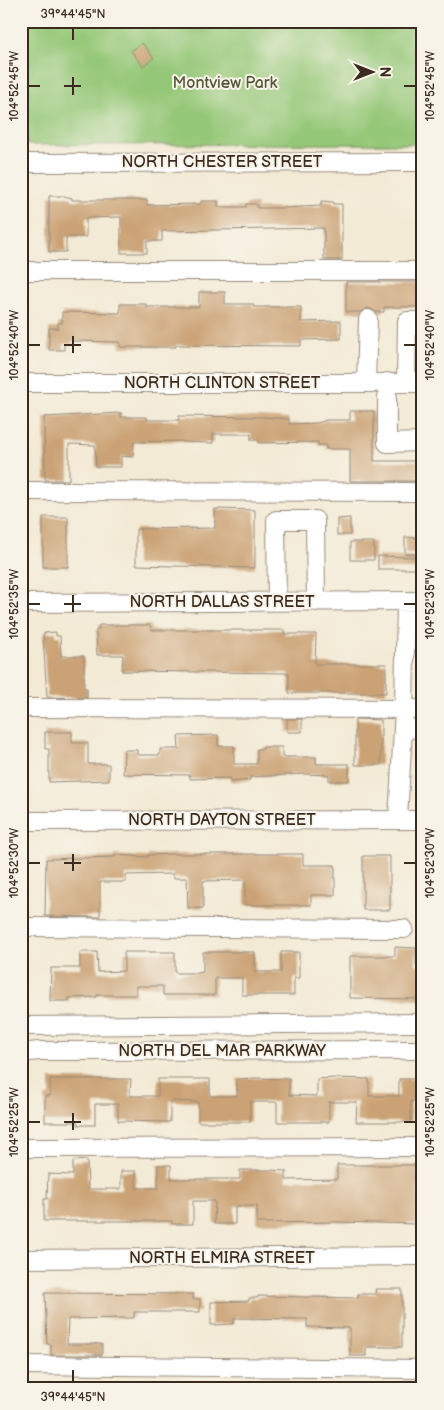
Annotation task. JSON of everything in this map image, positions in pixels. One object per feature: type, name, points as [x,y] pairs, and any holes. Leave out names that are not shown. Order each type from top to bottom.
[{"type":"street","name":"NORTH CHESTER STREET","points":[[21,162],[423,162]]},
{"type":"street","points":[[21,271],[423,271]]},
{"type":"street","points":[[366,383],[368,319]]},
{"type":"street","points":[[414,383],[407,321],[423,321]]},
{"type":"street","points":[[387,382],[387,443],[423,442]]},
{"type":"street","name":"NORTH CLINTON STREET","points":[[21,383],[414,383]]},
{"type":"street","points":[[21,490],[423,492]]},
{"type":"street","points":[[277,602],[276,520],[315,520],[316,602]]},
{"type":"street","points":[[398,820],[404,709],[414,601]]},
{"type":"street","name":"NORTH DALLAS STREET","points":[[21,604],[414,601]]},
{"type":"street","points":[[21,708],[423,709]]},
{"type":"street","points":[[403,728],[423,729]]},
{"type":"street","name":"NORTH DAYTON STREET","points":[[21,821],[423,820]]},
{"type":"street","points":[[21,927],[404,929]]},
{"type":"street","name":"NORTH DEL MAR PARKWAY","points":[[21,1026],[423,1023]]},
{"type":"street","name":"NORTH DEL MAR PARKWAY","points":[[21,1053],[38,1051],[423,1050]]},
{"type":"street","points":[[21,1148],[423,1147]]},
{"type":"street","name":"NORTH ELMIRA STREET","points":[[21,1259],[423,1256]]},
{"type":"street","points":[[21,1365],[423,1369]]},
{"type":"green space","name":"Montview Park","points":[[26,21],[423,21],[423,144],[27,145]]},
{"type":"building","points":[[142,43],[154,58],[143,66],[131,51]]},
{"type":"building","points":[[49,196],[64,196],[72,198],[72,200],[147,200],[147,205],[201,204],[201,201],[218,201],[218,207],[246,207],[246,204],[257,204],[257,208],[321,206],[321,201],[333,202],[333,204],[342,204],[342,260],[324,260],[324,228],[162,231],[162,241],[147,241],[147,253],[121,253],[121,217],[86,218],[86,237],[66,237],[66,252],[49,252]]},
{"type":"building","points":[[346,282],[419,282],[419,287],[423,287],[423,301],[419,301],[419,307],[384,307],[384,312],[376,312],[368,308],[360,312],[346,312]]},
{"type":"building","points":[[199,292],[225,292],[225,304],[253,304],[253,307],[301,307],[301,322],[341,321],[341,339],[301,340],[301,346],[176,345],[176,347],[120,347],[120,342],[72,341],[72,344],[64,344],[64,350],[49,350],[49,328],[58,328],[58,323],[62,323],[62,312],[120,313],[120,304],[146,304],[146,307],[199,307]]},
{"type":"building","points":[[350,411],[374,411],[374,461],[418,461],[418,481],[350,481],[350,449],[326,449],[326,445],[318,445],[318,442],[259,443],[259,440],[251,440],[251,434],[213,434],[213,443],[183,441],[134,442],[133,457],[121,456],[121,467],[96,467],[95,445],[69,444],[69,480],[45,480],[44,417],[121,413],[121,417],[147,417],[147,420],[179,420],[179,416],[263,417],[289,419],[289,424],[318,423],[326,420],[350,420]]},
{"type":"building","points":[[215,509],[255,510],[255,568],[136,565],[136,529],[215,528]]},
{"type":"building","points":[[43,517],[68,517],[68,567],[43,567]]},
{"type":"building","points":[[350,518],[350,535],[337,535],[337,519]]},
{"type":"building","points":[[405,537],[423,538],[423,554],[405,554]]},
{"type":"building","points":[[350,542],[374,542],[374,560],[350,560]]},
{"type":"building","points":[[378,556],[416,557],[415,569],[378,569]]},
{"type":"building","points":[[99,625],[150,625],[152,630],[284,630],[284,634],[316,634],[315,664],[386,664],[386,693],[289,693],[289,673],[122,671],[123,655],[97,655],[96,630],[99,630]]},
{"type":"building","points":[[56,632],[56,636],[60,636],[61,656],[84,656],[84,688],[87,688],[87,698],[47,697],[43,636],[44,633]]},
{"type":"building","points":[[287,719],[302,719],[302,732],[287,732]]},
{"type":"building","points":[[355,719],[381,720],[381,765],[355,765]]},
{"type":"building","points":[[45,732],[72,732],[72,743],[88,743],[88,764],[109,764],[109,780],[49,782],[49,749],[45,749]]},
{"type":"building","points":[[218,735],[218,746],[234,746],[234,764],[257,764],[257,749],[263,749],[263,747],[282,747],[282,757],[316,757],[316,764],[349,764],[349,781],[329,781],[329,775],[304,774],[250,777],[250,780],[230,782],[230,778],[190,779],[190,775],[123,774],[124,750],[137,750],[137,755],[160,755],[160,749],[179,749],[178,736]]},
{"type":"building","points":[[303,854],[303,865],[335,865],[335,895],[311,895],[311,905],[245,905],[245,880],[203,881],[203,908],[188,908],[187,878],[173,878],[173,874],[126,875],[126,882],[100,882],[100,917],[45,916],[46,859],[115,857],[115,855],[148,857],[148,855]]},
{"type":"building","points":[[363,856],[390,856],[390,910],[363,910]]},
{"type":"building","points":[[395,947],[416,948],[416,965],[421,965],[421,999],[350,998],[350,956],[395,956]]},
{"type":"building","points":[[80,952],[97,952],[98,972],[124,971],[124,952],[175,952],[175,973],[197,973],[203,972],[203,952],[255,952],[255,972],[281,972],[281,952],[299,952],[299,978],[294,978],[294,995],[242,995],[242,978],[215,978],[215,995],[163,995],[163,986],[136,986],[136,995],[97,995],[97,997],[69,998],[69,1001],[50,1001],[51,968],[80,968]]},
{"type":"building","points":[[50,1079],[131,1079],[130,1096],[158,1096],[158,1079],[210,1079],[210,1096],[237,1096],[237,1079],[289,1079],[289,1095],[317,1096],[317,1079],[369,1079],[369,1096],[399,1096],[399,1079],[417,1079],[417,1101],[411,1101],[411,1122],[356,1122],[357,1102],[329,1102],[329,1122],[277,1122],[277,1102],[250,1102],[250,1122],[198,1122],[198,1102],[170,1101],[170,1122],[118,1121],[118,1104],[95,1104],[95,1125],[78,1125],[78,1122],[45,1122],[45,1096],[50,1096]]},
{"type":"building","points":[[87,1160],[88,1189],[121,1189],[121,1171],[136,1171],[136,1188],[158,1188],[158,1165],[171,1165],[171,1179],[240,1179],[240,1170],[270,1170],[286,1171],[286,1180],[337,1179],[337,1165],[418,1165],[419,1224],[257,1223],[257,1206],[235,1206],[235,1224],[214,1224],[215,1201],[193,1201],[193,1224],[172,1224],[172,1221],[44,1221],[44,1199],[47,1199],[48,1174],[73,1175],[73,1161]]},
{"type":"building","points":[[375,1289],[402,1289],[402,1347],[366,1347],[366,1356],[350,1356],[350,1328],[307,1327],[307,1319],[234,1318],[234,1324],[211,1325],[211,1302],[249,1301],[249,1298],[258,1298],[258,1296],[358,1298],[358,1294],[376,1294]]},
{"type":"building","points":[[45,1293],[193,1294],[193,1299],[200,1299],[200,1312],[134,1312],[134,1318],[68,1319],[67,1344],[102,1344],[102,1355],[51,1355],[51,1344],[47,1344]]}]
